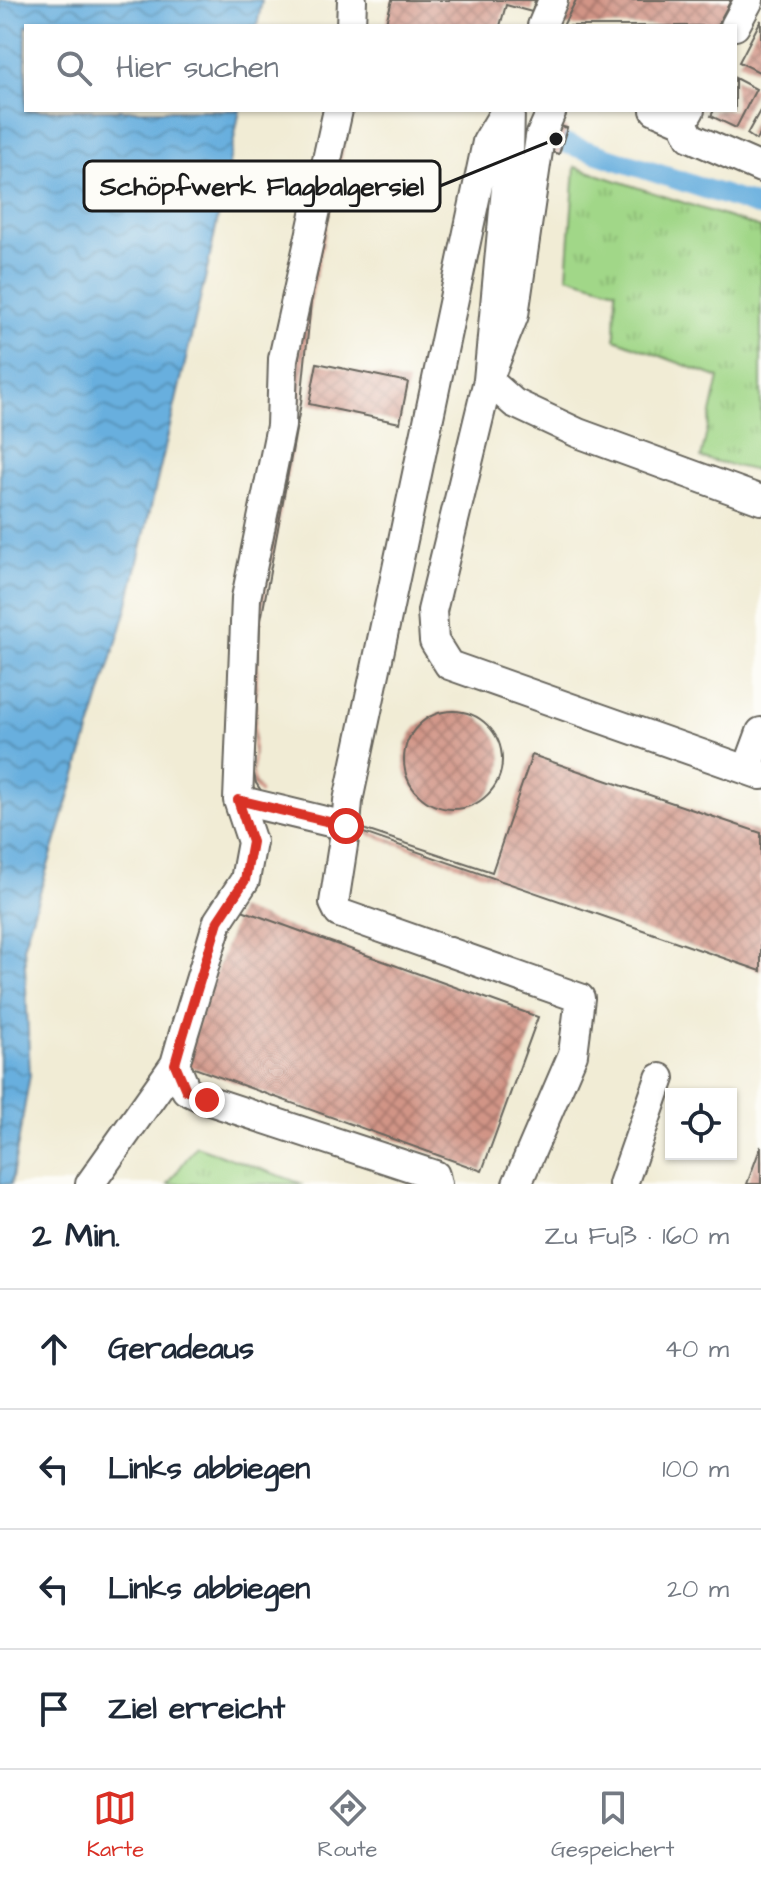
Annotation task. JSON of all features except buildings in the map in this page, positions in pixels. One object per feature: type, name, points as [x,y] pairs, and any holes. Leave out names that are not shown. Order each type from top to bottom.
[{"type":"street","points":[[351,24],[352,0]]},
{"type":"street","points":[[543,24],[553,0]]},
{"type":"street","points":[[736,24],[749,0]]},
{"type":"street","points":[[90,1184],[175,1064],[218,921],[245,880],[252,842],[238,800],[246,598],[281,426],[283,359],[338,112]]},
{"type":"street","points":[[507,112],[487,142],[348,801],[334,903],[339,913],[580,998],[573,1054],[517,1184]]},
{"type":"street","points":[[488,380],[509,156],[508,112]]},
{"type":"street","points":[[551,112],[540,137],[514,315],[488,380],[432,611],[434,641],[449,665],[754,773],[761,732]]},
{"type":"street","points":[[660,112],[688,123],[761,168]]},
{"type":"street","points":[[488,380],[514,403],[578,433],[761,500]]},
{"type":"street","points":[[238,800],[346,826]]},
{"type":"street","points":[[175,1064],[186,1090],[207,1100],[435,1175],[437,1184]]},
{"type":"street","points":[[623,1184],[660,1078]]},
{"type":"green space","points":[[575,167],[761,228],[761,472],[701,458],[719,378],[615,339],[616,290],[567,276]]},
{"type":"green space","points":[[196,1146],[303,1184],[168,1184]]},
{"type":"water","points":[[0,0],[262,0],[257,24],[24,24],[24,112],[240,112],[208,266],[126,612],[24,944],[30,1075],[11,1184],[0,1184]]},
{"type":"waterway","points":[[567,144],[761,207]]},
{"type":"place","name":"Schöpfwerk Flagbalgersiel","points":[[556,139]]},
{"type":"route","points":[[207,1100],[186,1090],[175,1064],[218,921],[245,880],[252,842],[238,800],[346,826]]}]
